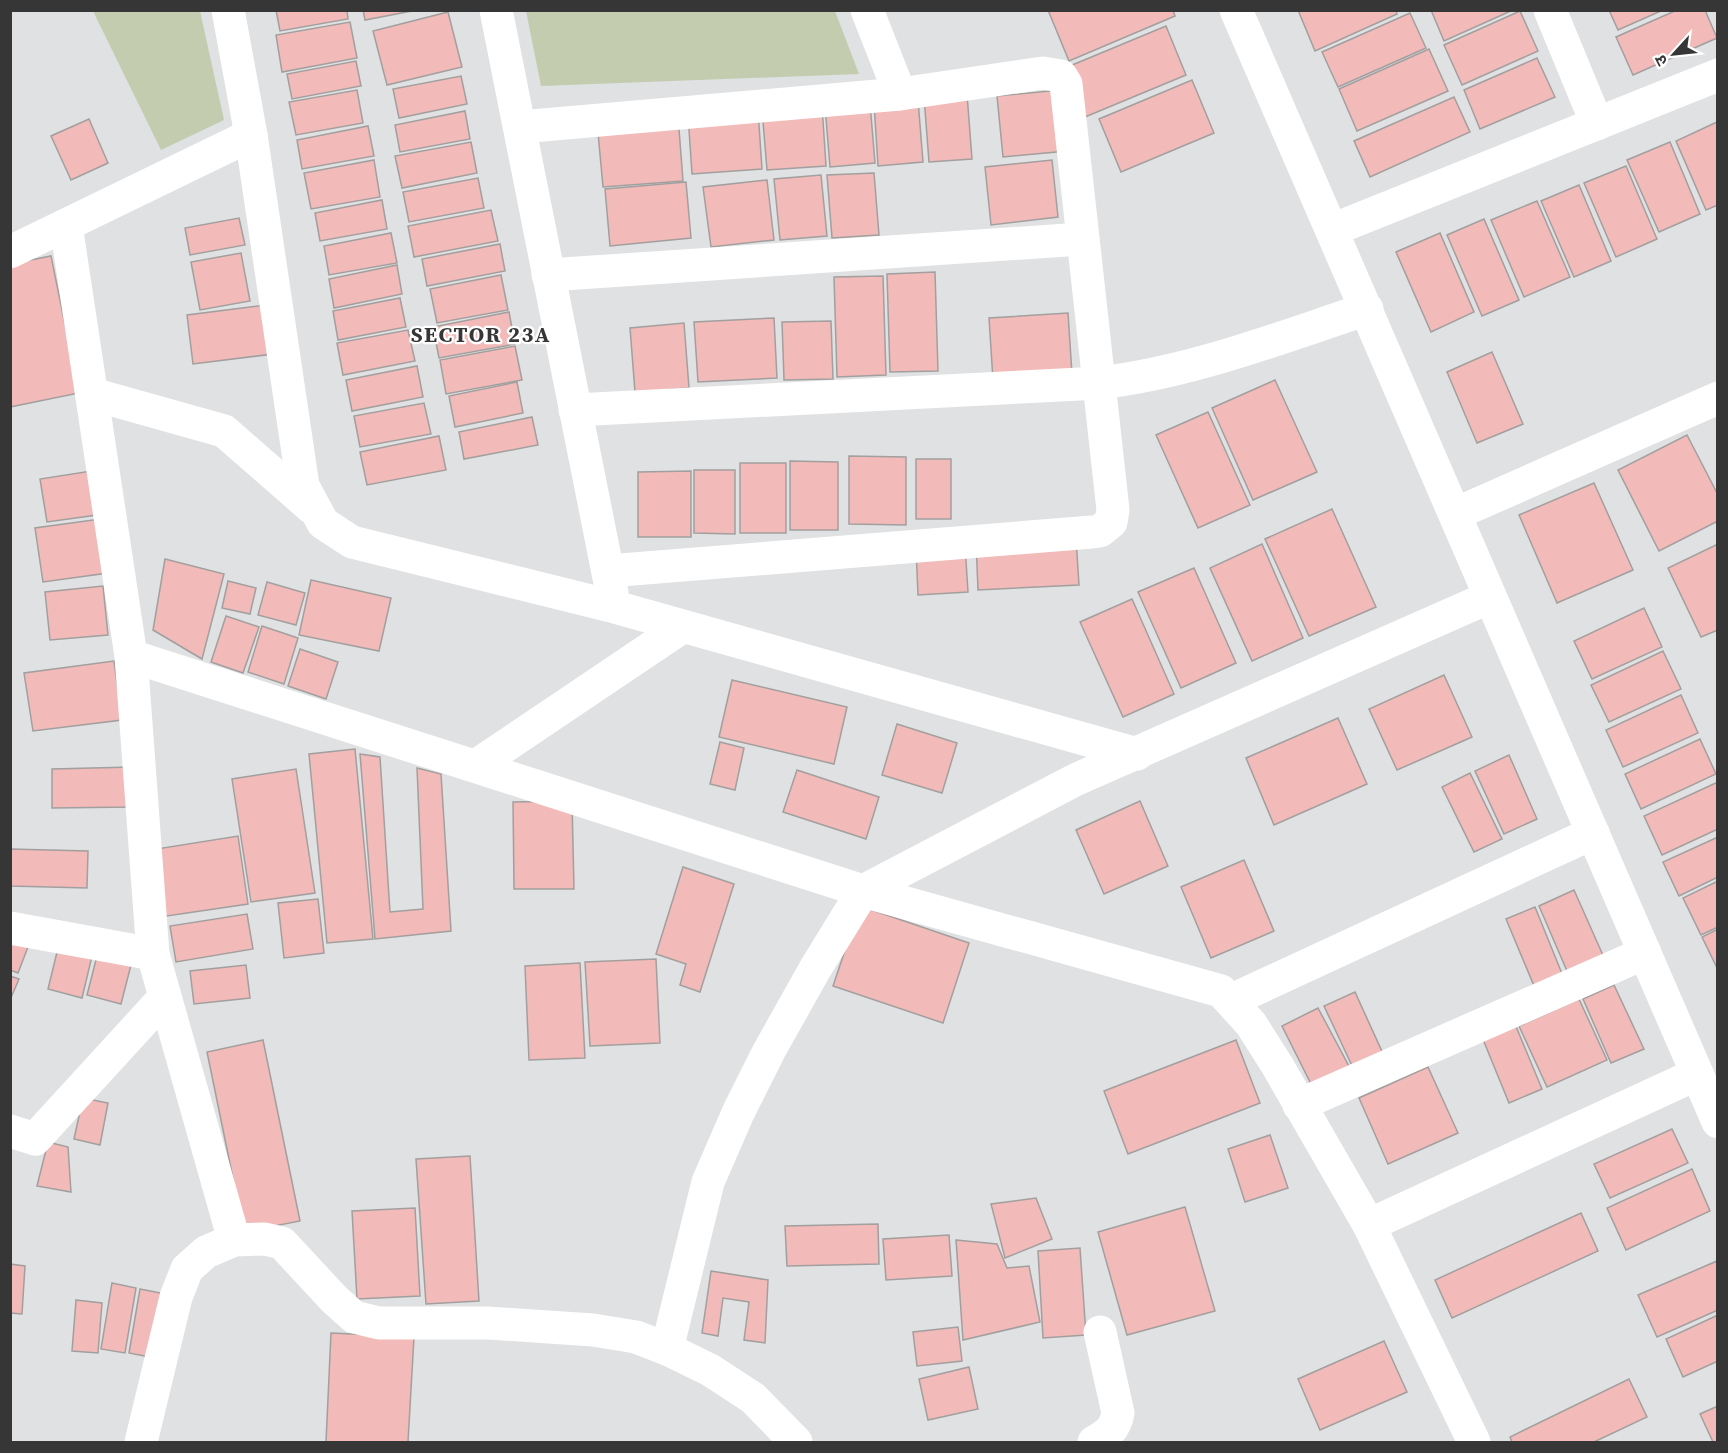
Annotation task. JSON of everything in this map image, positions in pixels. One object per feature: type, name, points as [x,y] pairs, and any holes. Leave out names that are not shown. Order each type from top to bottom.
[{"type":"street","points":[[228,10],[251,135],[303,486],[323,523],[352,542],[615,607],[1137,754]]},
{"type":"street","points":[[496,10],[615,607]]},
{"type":"street","points":[[867,10],[900,94]]},
{"type":"street","points":[[1236,10],[1718,1122]]},
{"type":"street","points":[[1550,10],[1597,124]]},
{"type":"street","points":[[520,127],[900,94],[1043,74],[1061,76],[1066,84],[1100,383],[1113,510],[1111,522],[1100,531],[608,571]]},
{"type":"street","points":[[1332,230],[1718,75]]},
{"type":"street","points":[[10,252],[251,135]]},
{"type":"street","points":[[66,225],[131,656],[153,954],[234,1240]]},
{"type":"street","points":[[548,275],[1082,240]]},
{"type":"street","points":[[575,410],[1100,383],[1139,378],[1191,366],[1367,309]]},
{"type":"street","points":[[92,394],[224,431],[318,513]]},
{"type":"street","points":[[1455,514],[1718,398]]},
{"type":"street","points":[[667,1349],[708,1182],[716,1163],[769,1051],[814,969],[863,891],[1003,816],[1490,597]]},
{"type":"street","points":[[477,765],[682,627]]},
{"type":"street","points":[[131,656],[477,765],[863,891],[1203,984],[1221,991],[1232,1000],[1251,1024],[1369,1226],[1474,1443]]},
{"type":"street","points":[[1232,1000],[1593,833]]},
{"type":"street","points":[[10,928],[153,954]]},
{"type":"street","points":[[1299,1105],[1645,953]]},
{"type":"street","points":[[10,1131],[35,1139],[165,997]]},
{"type":"street","points":[[1369,1226],[1697,1074]]},
{"type":"street","points":[[141,1443],[176,1297],[187,1269],[206,1252],[234,1240],[265,1239],[282,1243],[354,1317],[379,1323],[488,1323],[592,1330],[636,1337],[710,1370],[753,1398],[796,1443]]},
{"type":"street","points":[[1094,1443],[1108,1434],[1116,1425],[1118,1413],[1100,1332]]},
{"type":"green space","points":[[93,11],[200,11],[224,120],[161,150]]},
{"type":"green space","points":[[526,11],[835,11],[859,74],[541,86]]},
{"type":"building","points":[[276,10],[347,10],[348,19],[280,31]]},
{"type":"building","points":[[363,10],[417,10],[365,20]]},
{"type":"building","points":[[1048,10],[1173,10],[1175,16],[1069,61]]},
{"type":"building","points":[[1298,10],[1396,10],[1397,14],[1315,51]]},
{"type":"building","points":[[1431,10],[1513,10],[1444,41]]},
{"type":"building","points":[[1609,10],[1663,10],[1618,30]]},
{"type":"building","points":[[1677,10],[1705,10],[1717,38],[1633,75],[1616,37]]},
{"type":"building","points":[[1520,11],[1538,51],[1462,85],[1444,45]]},
{"type":"building","points":[[448,12],[462,67],[387,85],[373,31]]},
{"type":"building","points":[[1410,13],[1426,48],[1338,87],[1322,52]]},
{"type":"building","points":[[350,22],[357,58],[282,72],[276,35]]},
{"type":"building","points":[[1166,26],[1186,75],[1085,117],[1065,68]]},
{"type":"building","points":[[1429,49],[1448,91],[1357,131],[1339,89]]},
{"type":"building","points":[[1537,58],[1555,97],[1480,129],[1464,90]]},
{"type":"building","points":[[356,61],[361,86],[292,99],[287,74]]},
{"type":"building","points":[[461,76],[467,104],[399,118],[393,89]]},
{"type":"building","points":[[1192,80],[1214,133],[1121,172],[1099,119]]},
{"type":"building","points":[[357,90],[363,123],[296,135],[289,102]]},
{"type":"building","points":[[1060,90],[1067,151],[1003,157],[997,96]]},
{"type":"building","points":[[967,94],[972,159],[929,162],[924,97]]},
{"type":"building","points":[[1454,97],[1470,132],[1370,177],[1354,141]]},
{"type":"building","points":[[918,100],[923,162],[878,166],[874,103]]},
{"type":"building","points":[[870,103],[875,163],[830,167],[825,106]]},
{"type":"building","points":[[822,105],[826,166],[767,170],[762,109]]},
{"type":"building","points":[[758,110],[762,169],[692,174],[688,115]]},
{"type":"building","points":[[465,111],[470,139],[400,152],[395,125]]},
{"type":"building","points":[[678,116],[683,181],[603,187],[597,122]]},
{"type":"building","points":[[89,119],[108,163],[71,180],[51,136]]},
{"type":"building","points":[[1717,122],[1718,205],[1706,210],[1676,141]]},
{"type":"building","points":[[368,126],[374,156],[302,169],[297,140]]},
{"type":"building","points":[[471,142],[477,173],[402,188],[395,156]]},
{"type":"building","points":[[1670,142],[1700,214],[1659,232],[1627,160]]},
{"type":"building","points":[[374,160],[380,197],[311,209],[304,173]]},
{"type":"building","points":[[1052,160],[1058,217],[991,225],[985,167]]},
{"type":"building","points":[[1626,166],[1657,239],[1616,257],[1584,183]]},
{"type":"building","points":[[874,173],[879,235],[832,238],[827,175]]},
{"type":"building","points":[[821,175],[827,236],[780,240],[774,179]]},
{"type":"building","points":[[478,178],[484,208],[409,222],[403,192]]},
{"type":"building","points":[[767,180],[774,240],[711,247],[703,187]]},
{"type":"building","points":[[686,182],[691,238],[610,246],[605,189]]},
{"type":"building","points":[[1579,185],[1611,261],[1574,277],[1541,201]]},
{"type":"building","points":[[382,200],[387,229],[320,241],[315,213]]},
{"type":"building","points":[[1537,201],[1570,277],[1524,297],[1491,220]]},
{"type":"building","points":[[491,210],[498,241],[414,257],[408,226]]},
{"type":"building","points":[[239,218],[245,245],[190,255],[185,228]]},
{"type":"building","points":[[1484,219],[1519,300],[1482,316],[1447,235]]},
{"type":"building","points":[[391,233],[397,263],[329,275],[324,246]]},
{"type":"building","points":[[1440,233],[1474,312],[1431,332],[1396,252]]},
{"type":"building","points":[[500,244],[505,271],[427,286],[422,259]]},
{"type":"building","points":[[241,253],[250,301],[200,310],[191,262]]},
{"type":"building","points":[[51,256],[79,393],[10,407],[10,264]]},
{"type":"building","points":[[397,265],[402,294],[334,308],[329,279]]},
{"type":"building","points":[[935,272],[938,371],[890,372],[887,274]]},
{"type":"building","points":[[501,275],[508,310],[437,323],[430,289]]},
{"type":"building","points":[[883,276],[886,375],[837,377],[834,277]]},
{"type":"building","points":[[400,298],[406,327],[338,340],[333,311]]},
{"type":"building","points":[[266,305],[273,354],[193,364],[187,315]]},
{"type":"building","points":[[509,312],[515,344],[439,358],[433,327]]},
{"type":"building","points":[[1068,313],[1072,374],[993,380],[989,318]]},
{"type":"building","points":[[774,318],[777,378],[698,382],[694,322]]},
{"type":"building","points":[[831,321],[833,379],[784,380],[782,322]]},
{"type":"building","points":[[684,323],[689,388],[635,392],[630,328]]},
{"type":"building","points":[[408,330],[415,361],[343,375],[337,343]]},
{"type":"building","points":[[515,346],[522,380],[446,394],[440,360]]},
{"type":"building","points":[[1492,352],[1523,424],[1477,443],[1447,372]]},
{"type":"building","points":[[417,366],[423,397],[352,411],[346,380]]},
{"type":"building","points":[[1275,380],[1317,472],[1253,500],[1212,408]]},
{"type":"building","points":[[517,382],[523,413],[455,427],[449,396]]},
{"type":"building","points":[[424,403],[431,434],[360,447],[354,416]]},
{"type":"building","points":[[1208,412],[1250,505],[1198,528],[1156,435]]},
{"type":"building","points":[[532,417],[538,445],[464,459],[459,432]]},
{"type":"building","points":[[1687,435],[1718,495],[1718,521],[1659,551],[1618,470]]},
{"type":"building","points":[[439,436],[446,470],[367,485],[360,452]]},
{"type":"building","points":[[849,456],[906,457],[906,525],[849,524]]},
{"type":"building","points":[[916,459],[951,459],[951,519],[916,519]]},
{"type":"building","points":[[790,461],[838,462],[838,530],[790,530]]},
{"type":"building","points":[[740,463],[786,463],[786,533],[740,533]]},
{"type":"building","points":[[694,470],[735,470],[735,534],[694,533]]},
{"type":"building","points":[[91,471],[97,515],[47,522],[40,479]]},
{"type":"building","points":[[691,471],[691,537],[638,537],[638,472]]},
{"type":"building","points":[[1594,483],[1633,570],[1557,603],[1519,515]]},
{"type":"building","points":[[1332,509],[1376,607],[1309,636],[1265,539]]},
{"type":"building","points":[[100,519],[108,573],[43,582],[35,528]]},
{"type":"building","points":[[1076,538],[1079,585],[978,590],[976,542]]},
{"type":"building","points":[[1262,544],[1303,638],[1252,661],[1210,568]]},
{"type":"building","points":[[1718,544],[1718,630],[1701,637],[1668,568]]},
{"type":"building","points":[[965,545],[968,592],[918,595],[916,548]]},
{"type":"building","points":[[165,559],[224,574],[202,659],[153,630]]},
{"type":"building","points":[[1194,568],[1236,663],[1181,688],[1138,592]]},
{"type":"building","points":[[311,580],[391,598],[379,651],[299,635]]},
{"type":"building","points":[[228,581],[256,588],[250,614],[222,608]]},
{"type":"building","points":[[267,582],[305,593],[296,625],[258,615]]},
{"type":"building","points":[[103,586],[108,635],[50,640],[45,592]]},
{"type":"building","points":[[1132,599],[1174,694],[1123,717],[1080,622]]},
{"type":"building","points":[[1644,608],[1662,647],[1592,679],[1574,641]]},
{"type":"building","points":[[226,616],[259,627],[243,673],[211,662]]},
{"type":"building","points":[[262,626],[298,638],[284,684],[248,672]]},
{"type":"building","points":[[300,649],[338,662],[326,699],[288,686]]},
{"type":"building","points":[[1663,651],[1681,689],[1609,722],[1591,685]]},
{"type":"building","points":[[114,661],[122,720],[33,731],[24,673]]},
{"type":"building","points":[[1444,675],[1472,737],[1397,770],[1369,709]]},
{"type":"building","points":[[732,680],[847,707],[834,764],[719,737]]},
{"type":"building","points":[[1681,695],[1698,733],[1623,767],[1606,730]]},
{"type":"building","points":[[1338,718],[1367,784],[1274,825],[1246,758]]},
{"type":"building","points":[[897,724],[957,743],[942,793],[882,775]]},
{"type":"building","points":[[1700,739],[1716,774],[1641,809],[1625,774]]},
{"type":"building","points":[[720,742],[744,748],[735,790],[710,784]]},
{"type":"building","points":[[355,749],[373,939],[327,943],[309,754]]},
{"type":"building","points":[[360,754],[380,757],[390,912],[423,909],[417,768],[441,774],[451,931],[375,939]]},
{"type":"building","points":[[1509,755],[1537,819],[1504,834],[1475,771]]},
{"type":"building","points":[[132,767],[133,807],[52,808],[52,769]]},
{"type":"building","points":[[296,769],[315,893],[251,902],[232,779]]},
{"type":"building","points":[[797,770],[879,797],[866,839],[783,812]]},
{"type":"building","points":[[1470,773],[1502,839],[1474,852],[1442,787]]},
{"type":"building","points":[[1718,782],[1718,829],[1662,855],[1644,816]]},
{"type":"building","points":[[572,801],[574,889],[514,889],[513,802]]},
{"type":"building","points":[[1140,801],[1168,866],[1104,894],[1076,830]]},
{"type":"building","points":[[238,836],[248,904],[160,917],[150,850]]},
{"type":"building","points":[[1718,837],[1718,877],[1679,896],[1663,862]]},
{"type":"building","points":[[10,849],[88,851],[87,888],[10,886]]},
{"type":"building","points":[[1244,860],[1274,931],[1211,958],[1181,887]]},
{"type":"building","points":[[683,867],[734,884],[700,992],[680,985],[686,964],[656,954]]},
{"type":"building","points":[[1718,881],[1718,927],[1701,935],[1683,898]]},
{"type":"building","points":[[1574,890],[1606,962],[1570,978],[1539,906]]},
{"type":"building","points":[[318,899],[324,953],[284,958],[278,903]]},
{"type":"building","points":[[860,906],[969,943],[943,1023],[833,986]]},
{"type":"building","points":[[1535,907],[1565,981],[1537,993],[1506,919]]},
{"type":"building","points":[[247,914],[253,949],[176,962],[170,926]]},
{"type":"building","points":[[1718,929],[1718,970],[1702,937]]},
{"type":"building","points":[[10,940],[28,947],[18,973],[10,970]]},
{"type":"building","points":[[59,944],[93,952],[82,998],[48,989]]},
{"type":"building","points":[[98,952],[132,961],[121,1004],[87,995]]},
{"type":"building","points":[[656,959],[660,1043],[590,1046],[585,962]]},
{"type":"building","points":[[580,963],[585,1058],[529,1060],[525,966]]},
{"type":"building","points":[[246,965],[250,998],[194,1004],[190,971]]},
{"type":"building","points":[[10,976],[19,979],[10,1000]]},
{"type":"building","points":[[1614,985],[1644,1049],[1611,1063],[1583,999]]},
{"type":"building","points":[[1355,992],[1385,1058],[1355,1072],[1324,1006]]},
{"type":"building","points":[[1579,999],[1607,1060],[1547,1087],[1519,1026]]},
{"type":"building","points":[[1318,1008],[1351,1070],[1314,1090],[1282,1026]]},
{"type":"building","points":[[1515,1024],[1542,1089],[1509,1103],[1482,1037]]},
{"type":"building","points":[[263,1040],[300,1221],[244,1232],[207,1052]]},
{"type":"building","points":[[1236,1040],[1260,1103],[1128,1154],[1104,1091]]},
{"type":"building","points":[[1428,1067],[1458,1133],[1388,1164],[1359,1098]]},
{"type":"building","points":[[83,1098],[108,1103],[100,1145],[74,1139]]},
{"type":"building","points":[[1672,1129],[1688,1163],[1610,1198],[1594,1164]]},
{"type":"building","points":[[1270,1135],[1288,1188],[1245,1202],[1228,1149]]},
{"type":"building","points":[[48,1142],[68,1147],[71,1192],[37,1186]]},
{"type":"building","points":[[470,1156],[479,1301],[426,1304],[416,1159]]},
{"type":"building","points":[[1692,1169],[1710,1211],[1626,1250],[1607,1208]]},
{"type":"building","points":[[1036,1198],[1052,1239],[1005,1258],[991,1204]]},
{"type":"building","points":[[1185,1207],[1215,1311],[1127,1335],[1098,1232]]},
{"type":"building","points":[[415,1208],[420,1296],[357,1299],[352,1211]]},
{"type":"building","points":[[1581,1213],[1598,1251],[1452,1318],[1435,1280]]},
{"type":"building","points":[[878,1224],[879,1264],[787,1266],[785,1226]]},
{"type":"building","points":[[949,1235],[952,1276],[886,1280],[883,1239]]},
{"type":"building","points":[[956,1240],[997,1244],[1007,1268],[1029,1266],[1040,1322],[963,1340]]},
{"type":"building","points":[[1080,1248],[1086,1335],[1043,1338],[1038,1251]]},
{"type":"building","points":[[1717,1261],[1718,1310],[1657,1337],[1638,1295]]},
{"type":"building","points":[[10,1264],[25,1266],[22,1314],[10,1313]]},
{"type":"building","points":[[711,1271],[768,1280],[765,1343],[744,1340],[749,1302],[723,1298],[718,1336],[702,1333]]},
{"type":"building","points":[[112,1283],[136,1288],[125,1353],[101,1349]]},
{"type":"building","points":[[140,1289],[166,1294],[155,1358],[129,1353]]},
{"type":"building","points":[[76,1300],[102,1303],[98,1353],[72,1351]]},
{"type":"building","points":[[1718,1315],[1718,1361],[1683,1377],[1666,1339]]},
{"type":"building","points":[[958,1327],[962,1361],[917,1366],[913,1332]]},
{"type":"building","points":[[331,1333],[414,1337],[408,1442],[326,1442]]},
{"type":"building","points":[[1384,1341],[1407,1392],[1320,1430],[1298,1379]]},
{"type":"building","points":[[969,1367],[978,1409],[928,1420],[919,1379]]},
{"type":"building","points":[[1629,1379],[1647,1417],[1594,1442],[1512,1442],[1510,1437]]},
{"type":"building","points":[[1718,1406],[1718,1442],[1713,1442],[1700,1414]]},
{"type":"district","name":"SECTOR 23A","points":[[481,334]]}]
